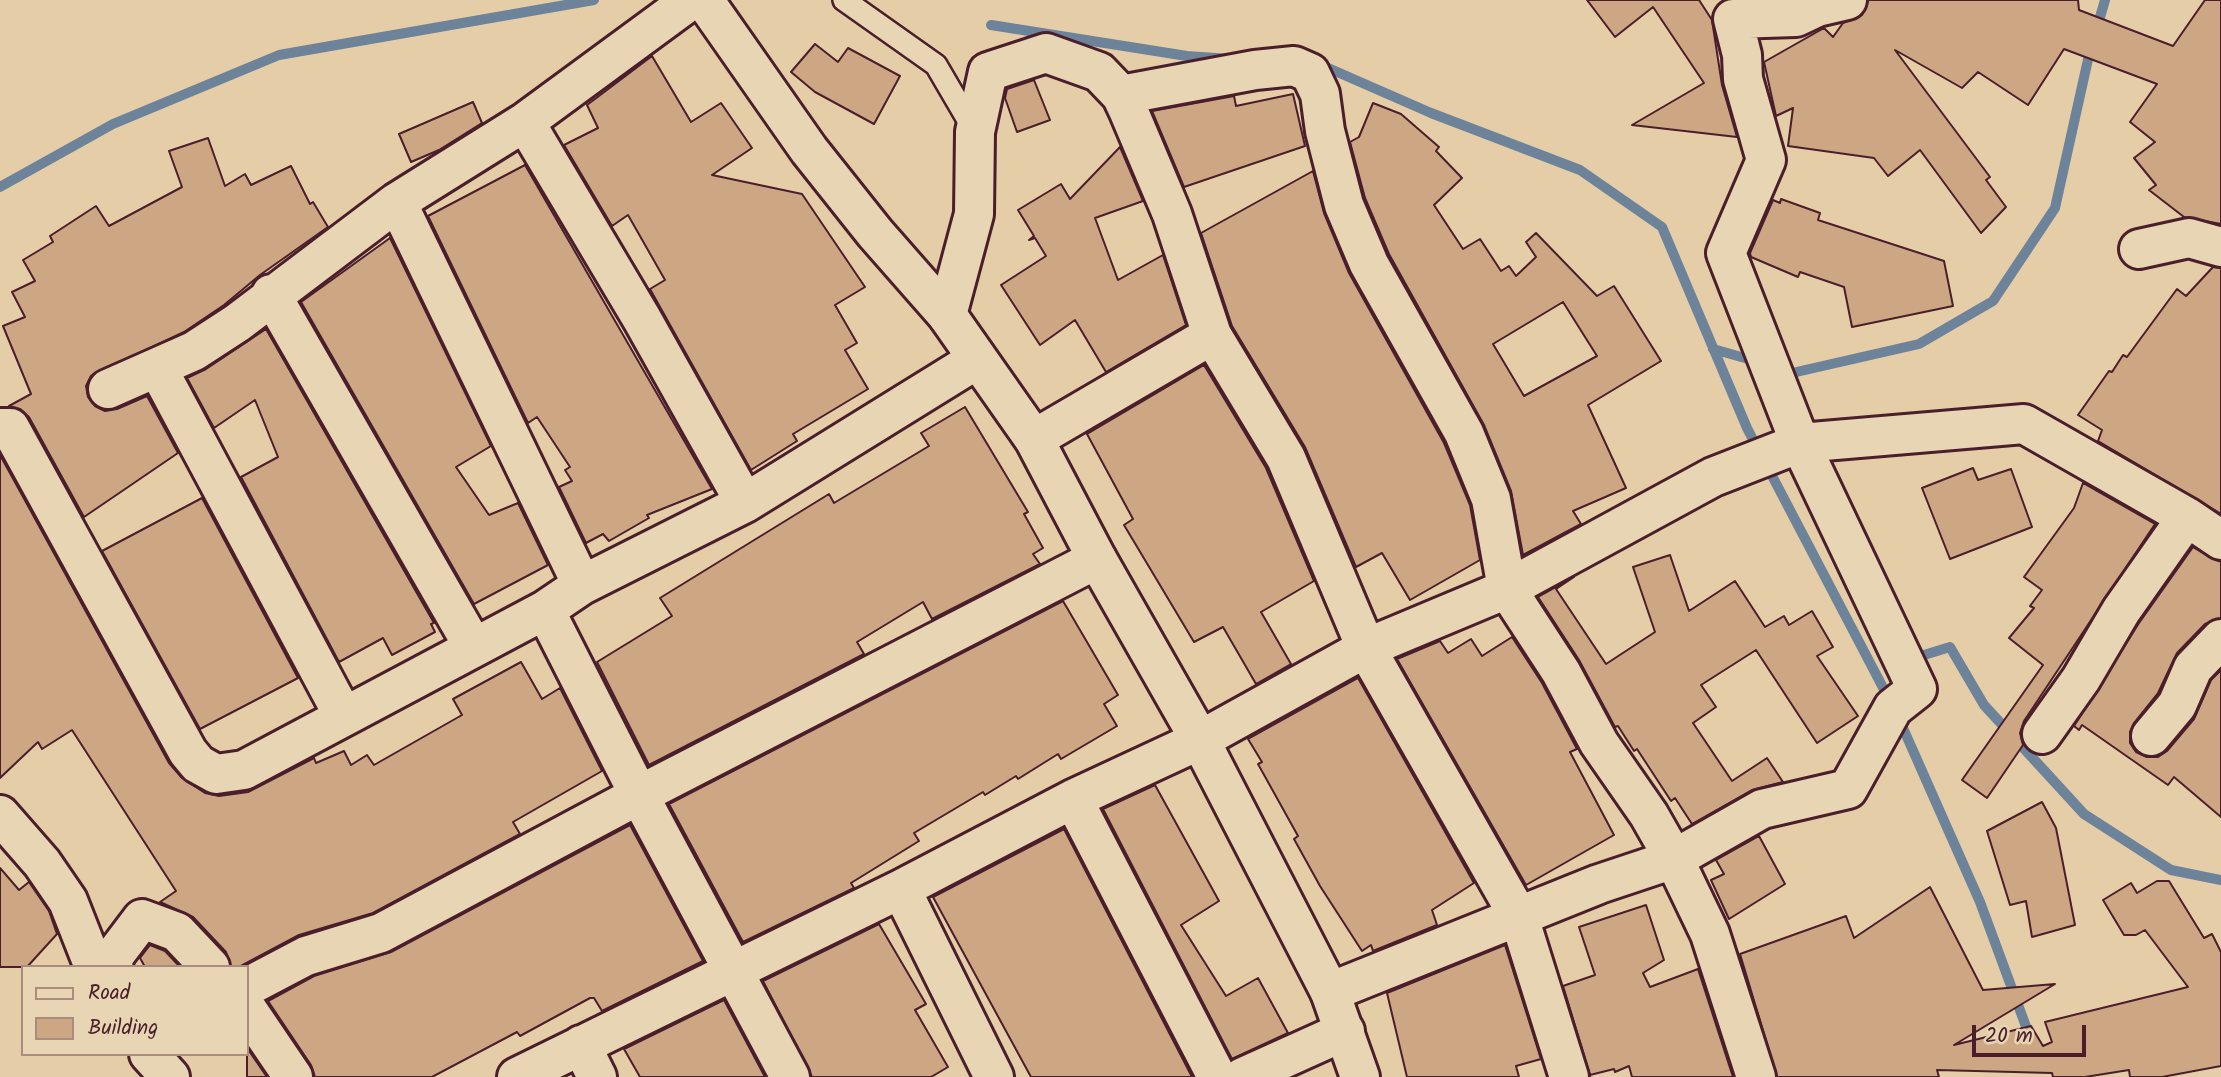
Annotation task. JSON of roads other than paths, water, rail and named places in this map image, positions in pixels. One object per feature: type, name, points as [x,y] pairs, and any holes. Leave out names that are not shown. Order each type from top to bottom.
[{"type":"street","points":[[108,390],[158,369],[226,330],[397,202],[525,122],[691,0]]},
{"type":"street","points":[[704,0],[809,150],[875,233],[947,316],[1034,439],[1097,559],[1200,740],[1330,992],[1360,1077]]},
{"type":"street","points":[[1330,992],[1599,884],[1674,859],[1762,809],[1848,789],[1894,708],[1917,690],[1800,443],[1726,253],[1766,160],[1743,79],[1742,55],[1730,10],[1796,17],[1817,7],[1847,0]]},
{"type":"street","points":[[947,316],[974,214],[975,132],[988,72],[1046,52],[1099,72],[1121,95],[1172,214],[1212,335],[1286,458],[1366,648],[1520,917],[1569,1077]]},
{"type":"street","points":[[1121,95],[1255,70],[1294,66],[1310,73],[1320,94],[1325,131],[1344,205],[1354,229],[1398,319],[1464,433],[1491,499],[1507,589],[1560,672],[1599,743],[1649,815],[1674,859],[1710,934],[1756,1077]]},
{"type":"street","points":[[525,122],[635,307],[745,503]]},
{"type":"street","points":[[397,202],[582,585]]},
{"type":"street","points":[[2139,249],[2189,238],[2221,247]]},
{"type":"street","points":[[271,294],[473,646]]},
{"type":"street","points":[[1034,439],[1212,335]]},
{"type":"street","points":[[0,428],[10,428],[188,752],[198,764],[216,774],[244,770],[545,610],[582,585],[745,503],[976,360]]},
{"type":"street","points":[[158,369],[343,715]]},
{"type":"street","points":[[517,1077],[589,1061],[735,971],[901,889],[1073,799],[1200,740],[1366,648],[1507,589],[1713,477],[1800,443],[2024,424],[2188,517],[2221,540]]},
{"type":"street","points":[[2042,734],[2081,679],[2121,611],[2188,517]]},
{"type":"street","points":[[248,986],[306,956],[380,933],[639,795],[1097,559]]},
{"type":"street","points":[[545,610],[639,795],[790,1077]]},
{"type":"street","points":[[2151,736],[2177,705],[2193,668],[2221,639]]},
{"type":"street","points":[[1073,799],[1217,1077]]},
{"type":"street","points":[[0,815],[42,863],[68,901],[93,965]]},
{"type":"street","points":[[901,889],[995,1077]]},
{"type":"street","points":[[113,965],[114,956],[142,919],[177,932],[209,965]]},
{"type":"street","points":[[248,1010],[293,1077]]},
{"type":"street","points":[[1243,1077],[1345,1031]]},
{"type":"street","points":[[151,1056],[170,1077]]},
{"type":"lane","points":[[844,0],[936,65],[975,132]]},
{"type":"waterway","points":[[0,187],[113,124],[279,55],[594,0]]},
{"type":"waterway","points":[[2096,31],[2105,0]]},
{"type":"waterway","points":[[991,25],[1187,56],[1230,59]]},
{"type":"waterway","points":[[1781,369],[1792,373],[1919,344],[1993,301],[2055,208],[2091,46]]},
{"type":"waterway","points":[[1319,64],[1431,113],[1580,170],[1662,227],[1747,428],[1890,701]]},
{"type":"waterway","points":[[1713,349],[1759,362]]},
{"type":"waterway","points":[[1911,659],[1950,647],[1984,705],[2084,814],[2171,870],[2221,880]]},
{"type":"waterway","points":[[1899,719],[1980,902],[2031,1040]]}]
